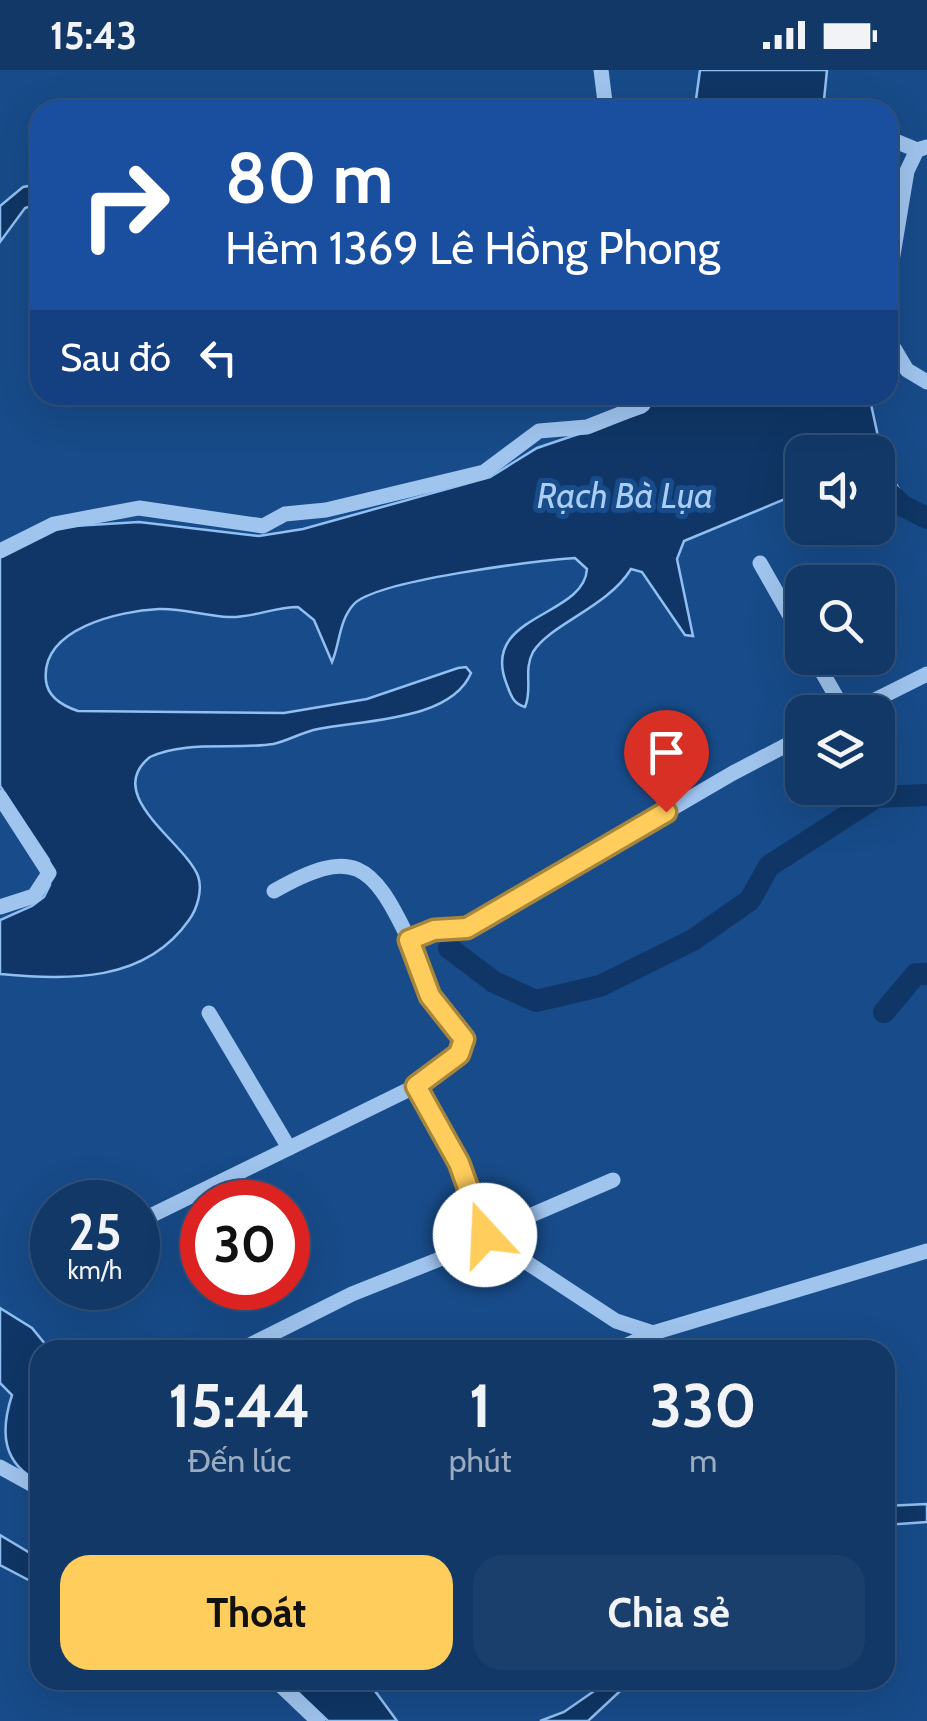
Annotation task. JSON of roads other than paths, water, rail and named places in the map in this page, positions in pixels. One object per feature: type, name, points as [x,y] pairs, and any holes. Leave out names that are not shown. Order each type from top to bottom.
[{"type":"street","points":[[601,70],[605,100]]},
{"type":"street","points":[[898,141],[922,148],[907,171],[898,225]]},
{"type":"street","points":[[898,355],[907,370],[927,382]]},
{"type":"street","points":[[0,551],[54,524],[139,508],[264,526],[285,514],[373,500],[484,472],[539,431],[588,427],[643,405]]},
{"type":"street","points":[[760,563],[785,607]]},
{"type":"street","points":[[883,695],[927,674]]},
{"type":"street","points":[[409,940],[434,930],[467,928],[785,746]]},
{"type":"street","points":[[0,797],[49,873],[34,896],[0,907]]},
{"type":"street","points":[[160,1211],[416,1086],[459,1054],[464,1039],[430,996],[409,940],[377,883],[356,865],[337,864],[307,872],[274,890]]},
{"type":"street","points":[[209,1013],[288,1148]]},
{"type":"street","points":[[416,1086],[459,1163],[488,1237],[616,1322],[653,1333]]},
{"type":"street","points":[[260,1340],[352,1294],[612,1180]]},
{"type":"street","points":[[638,1340],[927,1250]]},
{"type":"street","points":[[0,1467],[30,1483]]},
{"type":"street","points":[[285,1690],[318,1721]]},
{"type":"water","points":[[700,70],[827,70],[824,100],[696,100]]},
{"type":"water","points":[[30,186],[30,206],[0,242],[0,206]]},
{"type":"water","name":"Rạch Bà Lụa","points":[[650,405],[871,405],[878,435],[785,435],[785,499],[684,541],[677,559],[693,636],[685,635],[642,572],[631,569],[608,594],[552,633],[533,652],[525,707],[515,701],[507,685],[502,662],[507,644],[519,630],[569,598],[582,585],[587,569],[575,558],[458,573],[368,595],[349,610],[332,662],[314,620],[298,607],[229,617],[159,609],[105,619],[69,635],[48,663],[46,681],[53,697],[78,711],[284,713],[367,699],[458,668],[466,667],[471,673],[461,689],[445,701],[404,716],[318,729],[273,744],[194,747],[150,757],[138,772],[135,787],[151,818],[198,876],[198,899],[189,920],[151,956],[104,973],[52,977],[0,974],[0,920],[32,906],[44,897],[50,885],[49,860],[0,786],[0,553],[57,527],[139,522],[259,536],[303,529],[490,477],[537,448],[644,412]]},
{"type":"water","points":[[0,1308],[32,1328],[42,1340],[30,1340],[30,1477],[18,1466],[7,1446],[6,1422],[12,1395],[0,1383]]},
{"type":"water","points":[[927,1504],[927,1522],[895,1524],[895,1506]]},
{"type":"water","points":[[0,1535],[30,1553],[30,1581],[0,1565]]},
{"type":"water","points":[[295,1690],[374,1690],[397,1721],[328,1721]]},
{"type":"water","points":[[596,1690],[621,1690],[588,1721],[540,1721],[564,1712]]},
{"type":"waterway","points":[[895,499],[927,518]]},
{"type":"waterway","points":[[449,948],[494,982],[536,1001],[600,986],[693,940],[750,900],[769,866],[876,797],[927,795]]},
{"type":"waterway","points":[[884,1012],[916,974],[927,974]]}]
